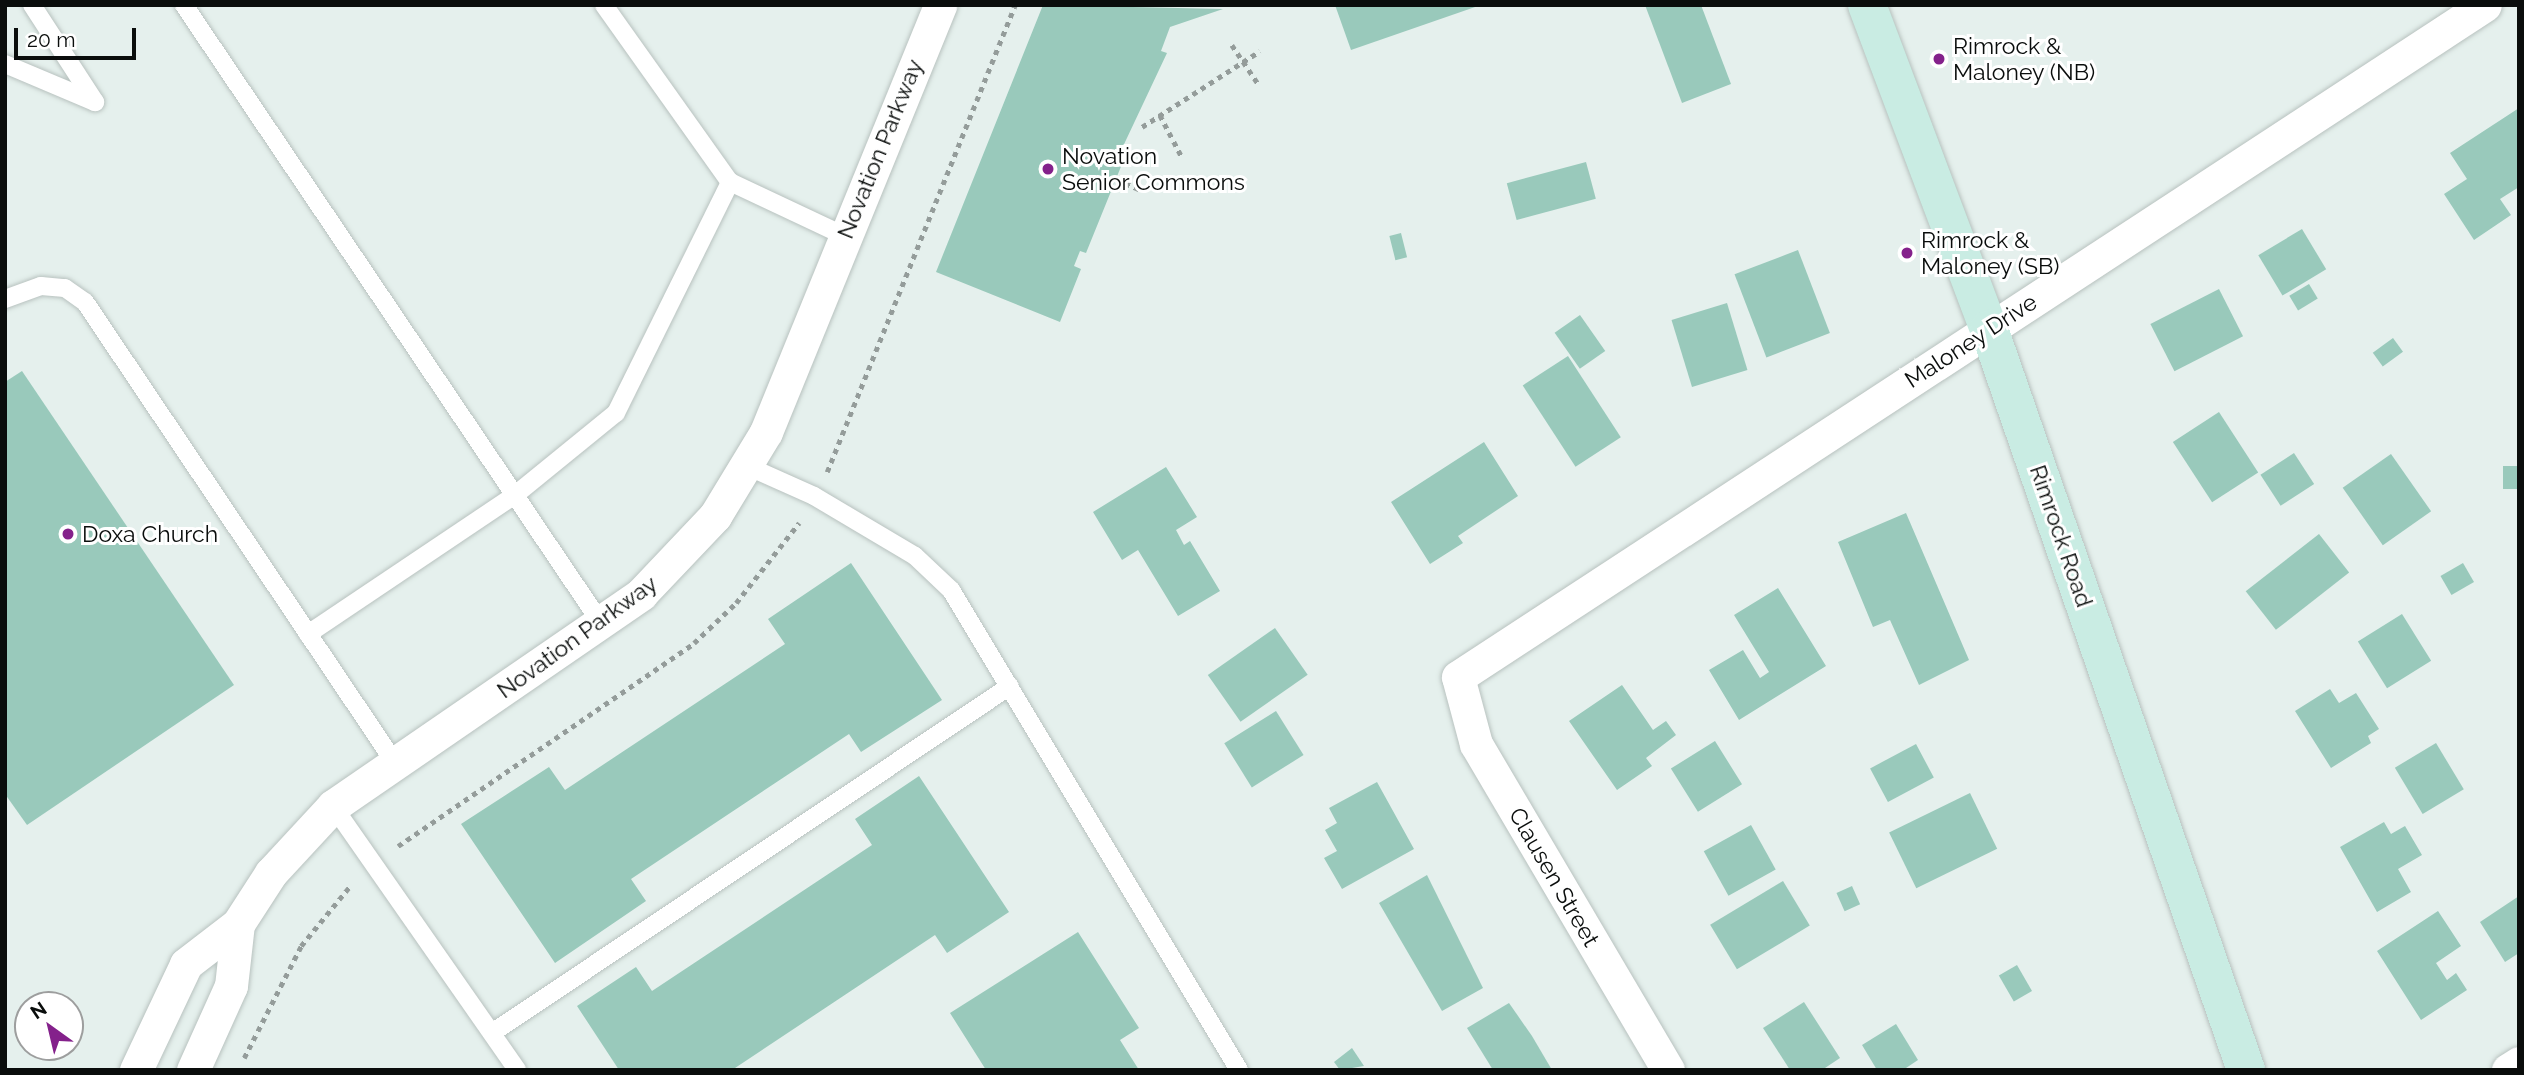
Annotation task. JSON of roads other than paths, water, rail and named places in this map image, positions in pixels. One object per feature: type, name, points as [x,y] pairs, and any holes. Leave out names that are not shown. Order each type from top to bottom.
[{"type":"main road","name":"Rimrock Road","points":[[1867,5],[1989,329],[2246,1070]]},
{"type":"street","name":"Novation Parkway","points":[[136,1070],[186,964],[238,924],[278,864],[333,806],[601,623],[688,550],[747,466],[940,5]]},
{"type":"street","name":"Maloney Drive","points":[[1458,677],[2485,5]]},
{"type":"street","name":"Clausen Street","points":[[1458,677],[1476,744],[1668,1070]]},
{"type":"street","name":"Novation Parkway","points":[[193,1070],[231,986],[238,924]]},
{"type":"street","points":[[2508,1070],[2519,1063]]},
{"type":"lane","points":[[5,64],[95,102],[32,5]]},
{"type":"lane","points":[[184,5],[601,623]]},
{"type":"lane","points":[[604,5],[730,182],[845,236]]},
{"type":"lane","points":[[308,634],[515,495],[615,413],[730,182]]},
{"type":"lane","points":[[5,299],[41,286],[65,288],[85,302],[395,763]]},
{"type":"lane","points":[[747,466],[814,496],[915,556],[951,590],[1240,1070]]},
{"type":"lane","points":[[492,1033],[1010,686]]},
{"type":"lane","points":[[333,806],[517,1070]]},
{"type":"place","name":"Rimrock & Maloney (NB)","points":[[1939,59]]},
{"type":"place","name":"Novation Senior Commons","points":[[1048,169]]},
{"type":"place","name":"Rimrock & Maloney (SB)","points":[[1907,253]]},
{"type":"place","name":"Doxa Church","points":[[68,534]]}]
